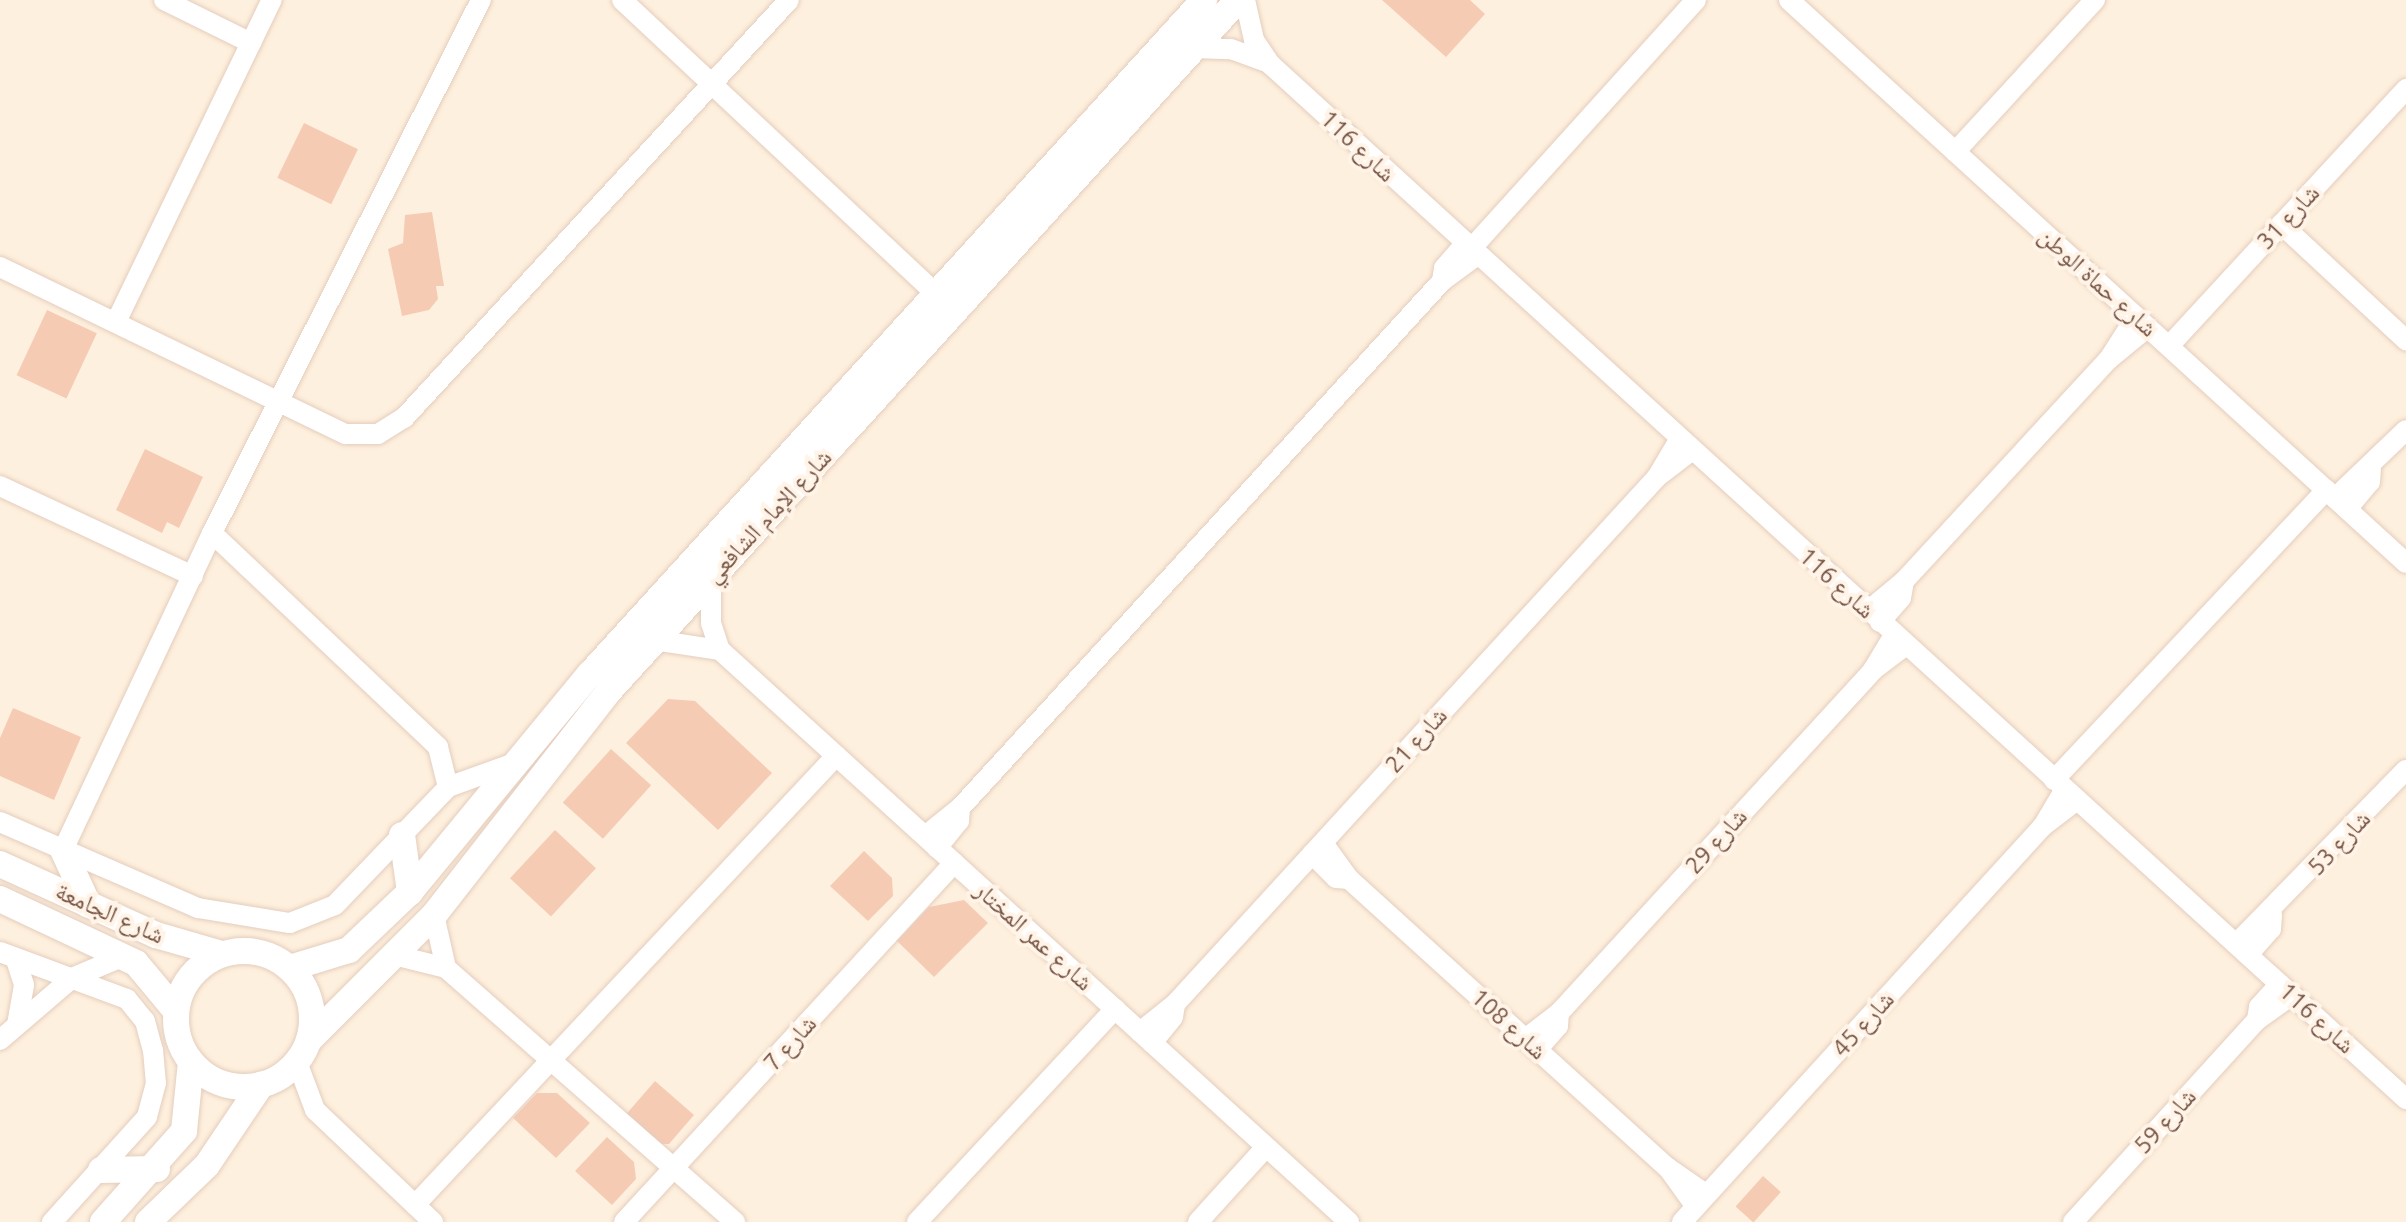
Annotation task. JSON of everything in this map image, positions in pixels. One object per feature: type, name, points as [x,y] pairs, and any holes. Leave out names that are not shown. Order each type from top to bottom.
[{"type":"street","points":[[164,0],[251,43]]},
{"type":"street","points":[[116,322],[272,0]]},
{"type":"street","points":[[63,850],[212,533],[481,0]]},
{"type":"street","points":[[622,0],[936,294]]},
{"type":"street","points":[[0,267],[346,434],[378,434],[397,425],[789,0]]},
{"type":"street","name":"شارع الإمام الشافعي","points":[[290,968],[349,950],[410,892],[512,764],[1204,0]]},
{"type":"street","name":"شارع الإمام الشافعي","points":[[303,1051],[434,915],[654,640],[1238,0]]},
{"type":"street","name":"شارع 116","points":[[1245,0],[1254,40],[1270,64],[1470,250],[2406,1099]]},
{"type":"street","points":[[931,842],[959,821],[960,808],[1442,281],[1444,268],[1470,250],[1696,0]]},
{"type":"street","name":"شارع حماة الوطن","points":[[1789,0],[2336,499],[2402,551]]},
{"type":"street","points":[[1955,152],[2095,0]]},
{"type":"street","name":"شارع 116","points":[[1194,48],[1231,49],[1270,64]]},
{"type":"street","name":"شارع 31","points":[[2169,346],[2406,89]]},
{"type":"street","points":[[2281,224],[2406,340]]},
{"type":"street","points":[[1887,628],[1904,581],[2142,322]]},
{"type":"street","name":"شارع 45","points":[[1695,1208],[2043,826],[2065,790],[2336,499],[2371,469],[2406,430]]},
{"type":"street","name":"شارع 21","points":[[1146,1037],[1171,1021],[1175,1004],[1685,445]]},
{"type":"street","points":[[5,491],[193,576]]},
{"type":"street","points":[[212,533],[438,747],[448,787]]},
{"type":"street","points":[[654,640],[720,650],[711,623],[711,578]]},
{"type":"street","name":"شارع 29","points":[[1531,1044],[1873,670],[1887,628]]},
{"type":"street","name":"شارع عمر المختار","points":[[720,650],[1349,1222]]},
{"type":"street","points":[[415,1205],[836,756]]},
{"type":"street","points":[[0,822],[198,908],[290,923],[335,905],[448,787],[512,764]]},
{"type":"street","name":"شارع 53","points":[[2242,950],[2271,929],[2272,915],[2406,770]]},
{"type":"street","points":[[402,835],[410,892]]},
{"type":"street","name":"شارع 108","points":[[1317,848],[1668,1168],[1695,1208]]},
{"type":"street","points":[[63,850],[88,904]]},
{"type":"street","name":"شارع 7","points":[[624,1222],[954,863]]},
{"type":"street","name":"شارع الجامعة","points":[[0,864],[88,904],[222,954]]},
{"type":"street","name":"شارع الجامعة","points":[[0,899],[124,956],[160,984],[176,1011]]},
{"type":"street","points":[[434,915],[446,968]]},
{"type":"street","points":[[103,1222],[157,1169],[191,1109],[191,1062],[176,1011],[191,976],[222,954],[258,952],[290,968],[310,1001],[303,1051],[315,1110],[433,1222]]},
{"type":"street","points":[[394,955],[446,968],[735,1222]]},
{"type":"street","points":[[8,956],[72,978],[137,1009],[156,1065],[147,1117],[52,1222]]},
{"type":"street","points":[[8,956],[24,985],[17,1024]]},
{"type":"street","points":[[0,1040],[72,978],[124,956]]},
{"type":"street","name":"شارع 59","points":[[2073,1222],[2286,989]]},
{"type":"street","points":[[917,1222],[1115,1009]]},
{"type":"street","points":[[148,1222],[207,1165],[261,1085],[303,1051]]},
{"type":"street","points":[[191,1062],[222,1084],[261,1085]]},
{"type":"street","points":[[1198,1222],[1266,1147]]},
{"type":"street","points":[[101,1170],[157,1169]]},
{"type":"building","points":[[1382,0],[1470,0],[1485,14],[1446,57]]},
{"type":"building","points":[[304,123],[358,149],[331,204],[277,178]]},
{"type":"building","points":[[432,212],[444,286],[436,286],[438,299],[429,310],[402,316],[388,249],[403,243],[405,215]]},
{"type":"building","points":[[47,310],[97,333],[66,398],[17,375]]},
{"type":"building","points":[[145,449],[203,477],[179,528],[167,522],[162,533],[116,510]]},
{"type":"building","points":[[668,699],[695,701],[772,773],[718,830],[626,743]]},
{"type":"building","points":[[13,708],[81,737],[54,800],[0,776],[0,738]]},
{"type":"building","points":[[611,749],[651,785],[603,839],[563,803]]},
{"type":"building","points":[[555,830],[596,868],[551,916],[510,878]]},
{"type":"building","points":[[864,851],[892,878],[893,896],[868,921],[830,886]]},
{"type":"building","points":[[964,900],[988,923],[934,977],[897,941],[929,907]]},
{"type":"building","points":[[655,1081],[694,1115],[669,1144],[652,1144],[622,1119]]},
{"type":"building","points":[[537,1093],[557,1093],[590,1123],[556,1158],[513,1118]]},
{"type":"building","points":[[607,1137],[634,1162],[636,1179],[612,1205],[575,1171]]},
{"type":"building","points":[[1763,1176],[1781,1192],[1754,1222],[1736,1206]]}]
